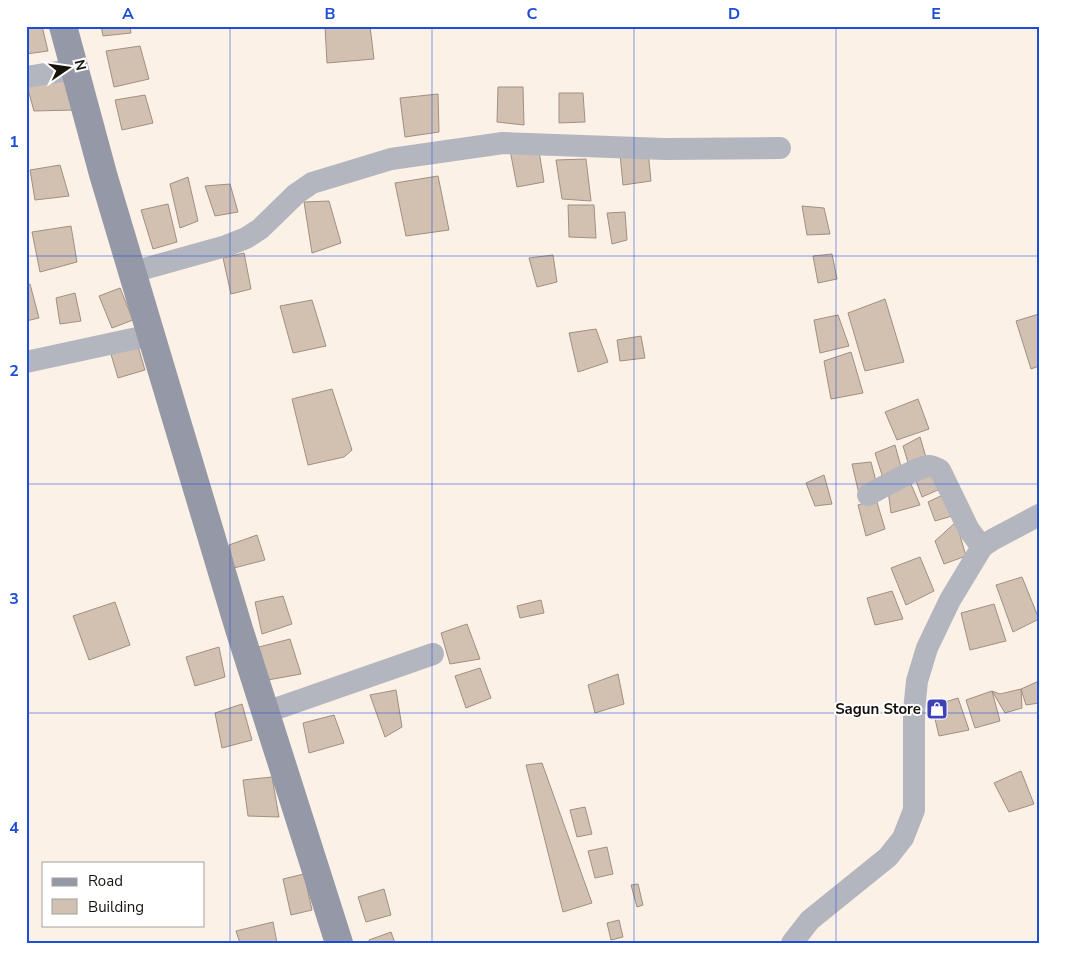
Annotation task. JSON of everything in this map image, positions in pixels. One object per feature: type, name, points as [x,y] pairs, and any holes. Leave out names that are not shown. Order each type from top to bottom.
[{"type":"street","points":[[63,26],[103,174],[151,335],[339,943]]},
{"type":"street","points":[[26,77],[75,69]]},
{"type":"street","points":[[133,272],[226,246],[246,238],[260,229],[296,194],[312,183],[391,159],[503,143],[665,148],[780,148]]},
{"type":"street","points":[[26,362],[151,335]]},
{"type":"street","points":[[868,495],[919,469],[929,466],[934,467],[940,470],[969,530],[982,547]]},
{"type":"street","points":[[792,943],[810,920],[888,857],[904,838],[914,810],[914,711],[917,681],[926,648],[950,600],[982,547],[1039,515]]},
{"type":"street","points":[[266,711],[281,708],[433,654]]},
{"type":"building","points":[[26,26],[42,26],[48,51],[26,54]]},
{"type":"building","points":[[101,26],[130,26],[131,33],[103,36]]},
{"type":"building","points":[[325,26],[370,26],[374,59],[327,63]]},
{"type":"building","points":[[140,46],[149,79],[114,87],[106,51]]},
{"type":"building","points":[[65,79],[75,110],[34,111],[26,82]]},
{"type":"building","points":[[498,87],[523,87],[524,125],[497,122]]},
{"type":"building","points":[[559,93],[583,93],[585,122],[559,123]]},
{"type":"building","points":[[438,94],[439,132],[405,137],[400,98]]},
{"type":"building","points":[[145,95],[153,123],[122,130],[115,100]]},
{"type":"building","points":[[510,150],[539,151],[544,182],[517,187]]},
{"type":"building","points":[[648,151],[651,181],[623,185],[620,154]]},
{"type":"building","points":[[586,159],[591,201],[562,199],[556,160]]},
{"type":"building","points":[[60,165],[69,196],[35,200],[30,170]]},
{"type":"building","points":[[438,176],[449,230],[406,236],[395,183]]},
{"type":"building","points":[[188,177],[198,221],[180,228],[170,184]]},
{"type":"building","points":[[230,184],[238,212],[215,216],[205,186]]},
{"type":"building","points":[[329,201],[341,243],[312,253],[304,202]]},
{"type":"building","points":[[168,204],[177,242],[153,249],[141,210]]},
{"type":"building","points":[[568,205],[594,205],[596,238],[569,237]]},
{"type":"building","points":[[802,206],[824,208],[830,234],[807,235]]},
{"type":"building","points":[[625,212],[627,240],[612,244],[607,213]]},
{"type":"building","points":[[71,226],[77,262],[40,272],[32,232]]},
{"type":"building","points":[[244,253],[251,289],[231,294],[223,258]]},
{"type":"building","points":[[832,254],[837,279],[818,283],[813,256]]},
{"type":"building","points":[[553,255],[557,282],[537,287],[529,258]]},
{"type":"building","points":[[30,284],[39,318],[26,321],[26,285]]},
{"type":"building","points":[[120,288],[133,320],[112,328],[99,296]]},
{"type":"building","points":[[75,293],[81,321],[60,324],[56,298]]},
{"type":"building","points":[[885,299],[904,362],[865,371],[848,313]]},
{"type":"building","points":[[312,300],[326,346],[293,353],[280,306]]},
{"type":"building","points":[[1039,314],[1039,366],[1031,369],[1016,321]]},
{"type":"building","points":[[838,315],[849,346],[820,353],[814,320]]},
{"type":"building","points":[[596,329],[608,362],[578,372],[569,333]]},
{"type":"building","points":[[641,336],[645,358],[620,361],[617,340]]},
{"type":"building","points":[[137,343],[145,370],[118,378],[110,351]]},
{"type":"building","points":[[851,352],[863,393],[831,399],[824,361]]},
{"type":"building","points":[[332,389],[352,450],[344,457],[308,465],[292,399]]},
{"type":"building","points":[[918,399],[929,429],[897,440],[885,412]]},
{"type":"building","points":[[920,437],[928,464],[910,469],[903,446]]},
{"type":"building","points":[[895,445],[903,474],[883,478],[875,453]]},
{"type":"building","points":[[871,462],[878,489],[859,494],[852,464]]},
{"type":"building","points":[[934,472],[940,489],[922,497],[915,478]]},
{"type":"building","points":[[824,475],[832,504],[815,506],[806,483]]},
{"type":"building","points":[[910,482],[920,505],[891,513],[888,490]]},
{"type":"building","points":[[945,494],[952,516],[935,521],[928,502]]},
{"type":"building","points":[[876,499],[885,529],[866,536],[858,505]]},
{"type":"building","points":[[956,522],[966,556],[944,564],[935,541]]},
{"type":"building","points":[[257,535],[265,560],[234,568],[229,545]]},
{"type":"building","points":[[920,557],[934,591],[906,605],[891,568]]},
{"type":"building","points":[[1022,577],[1039,619],[1013,632],[996,585]]},
{"type":"building","points":[[892,591],[903,619],[875,625],[867,598]]},
{"type":"building","points":[[283,596],[292,624],[262,634],[255,602]]},
{"type":"building","points":[[541,600],[544,613],[520,618],[517,606]]},
{"type":"building","points":[[115,602],[130,645],[89,660],[73,616]]},
{"type":"building","points":[[994,604],[1006,641],[970,650],[961,613]]},
{"type":"building","points":[[467,624],[480,659],[450,664],[441,633]]},
{"type":"building","points":[[290,639],[301,674],[268,680],[259,647]]},
{"type":"building","points":[[219,647],[225,677],[195,686],[186,657]]},
{"type":"building","points":[[480,668],[491,698],[466,708],[455,676]]},
{"type":"building","points":[[618,674],[624,704],[595,713],[588,685]]},
{"type":"building","points":[[1039,681],[1039,703],[1026,705],[1021,689]]},
{"type":"building","points":[[1021,689],[1022,708],[1005,713],[992,691],[1000,694]]},
{"type":"building","points":[[396,690],[402,727],[385,737],[370,695]]},
{"type":"building","points":[[992,691],[1000,721],[975,728],[966,700]]},
{"type":"building","points":[[958,698],[969,730],[939,736],[932,706]]},
{"type":"building","points":[[242,704],[252,740],[222,748],[215,713]]},
{"type":"building","points":[[334,715],[344,743],[309,753],[303,723]]},
{"type":"building","points":[[542,763],[592,903],[563,912],[526,765]]},
{"type":"building","points":[[1021,771],[1034,804],[1009,812],[994,783]]},
{"type":"building","points":[[272,777],[279,817],[248,816],[243,780]]},
{"type":"building","points":[[585,807],[592,834],[577,837],[570,810]]},
{"type":"building","points":[[607,847],[613,874],[595,878],[588,851]]},
{"type":"building","points":[[304,874],[312,910],[291,915],[283,879]]},
{"type":"building","points":[[638,884],[643,905],[637,907],[631,885]]},
{"type":"building","points":[[384,889],[391,915],[366,922],[358,897]]},
{"type":"building","points":[[619,920],[623,937],[611,940],[607,923]]},
{"type":"building","points":[[273,922],[277,943],[240,943],[236,931]]},
{"type":"building","points":[[391,932],[395,943],[370,943],[369,940]]},
{"type":"place","name":"Sagun Store","points":[[937,709]]}]
